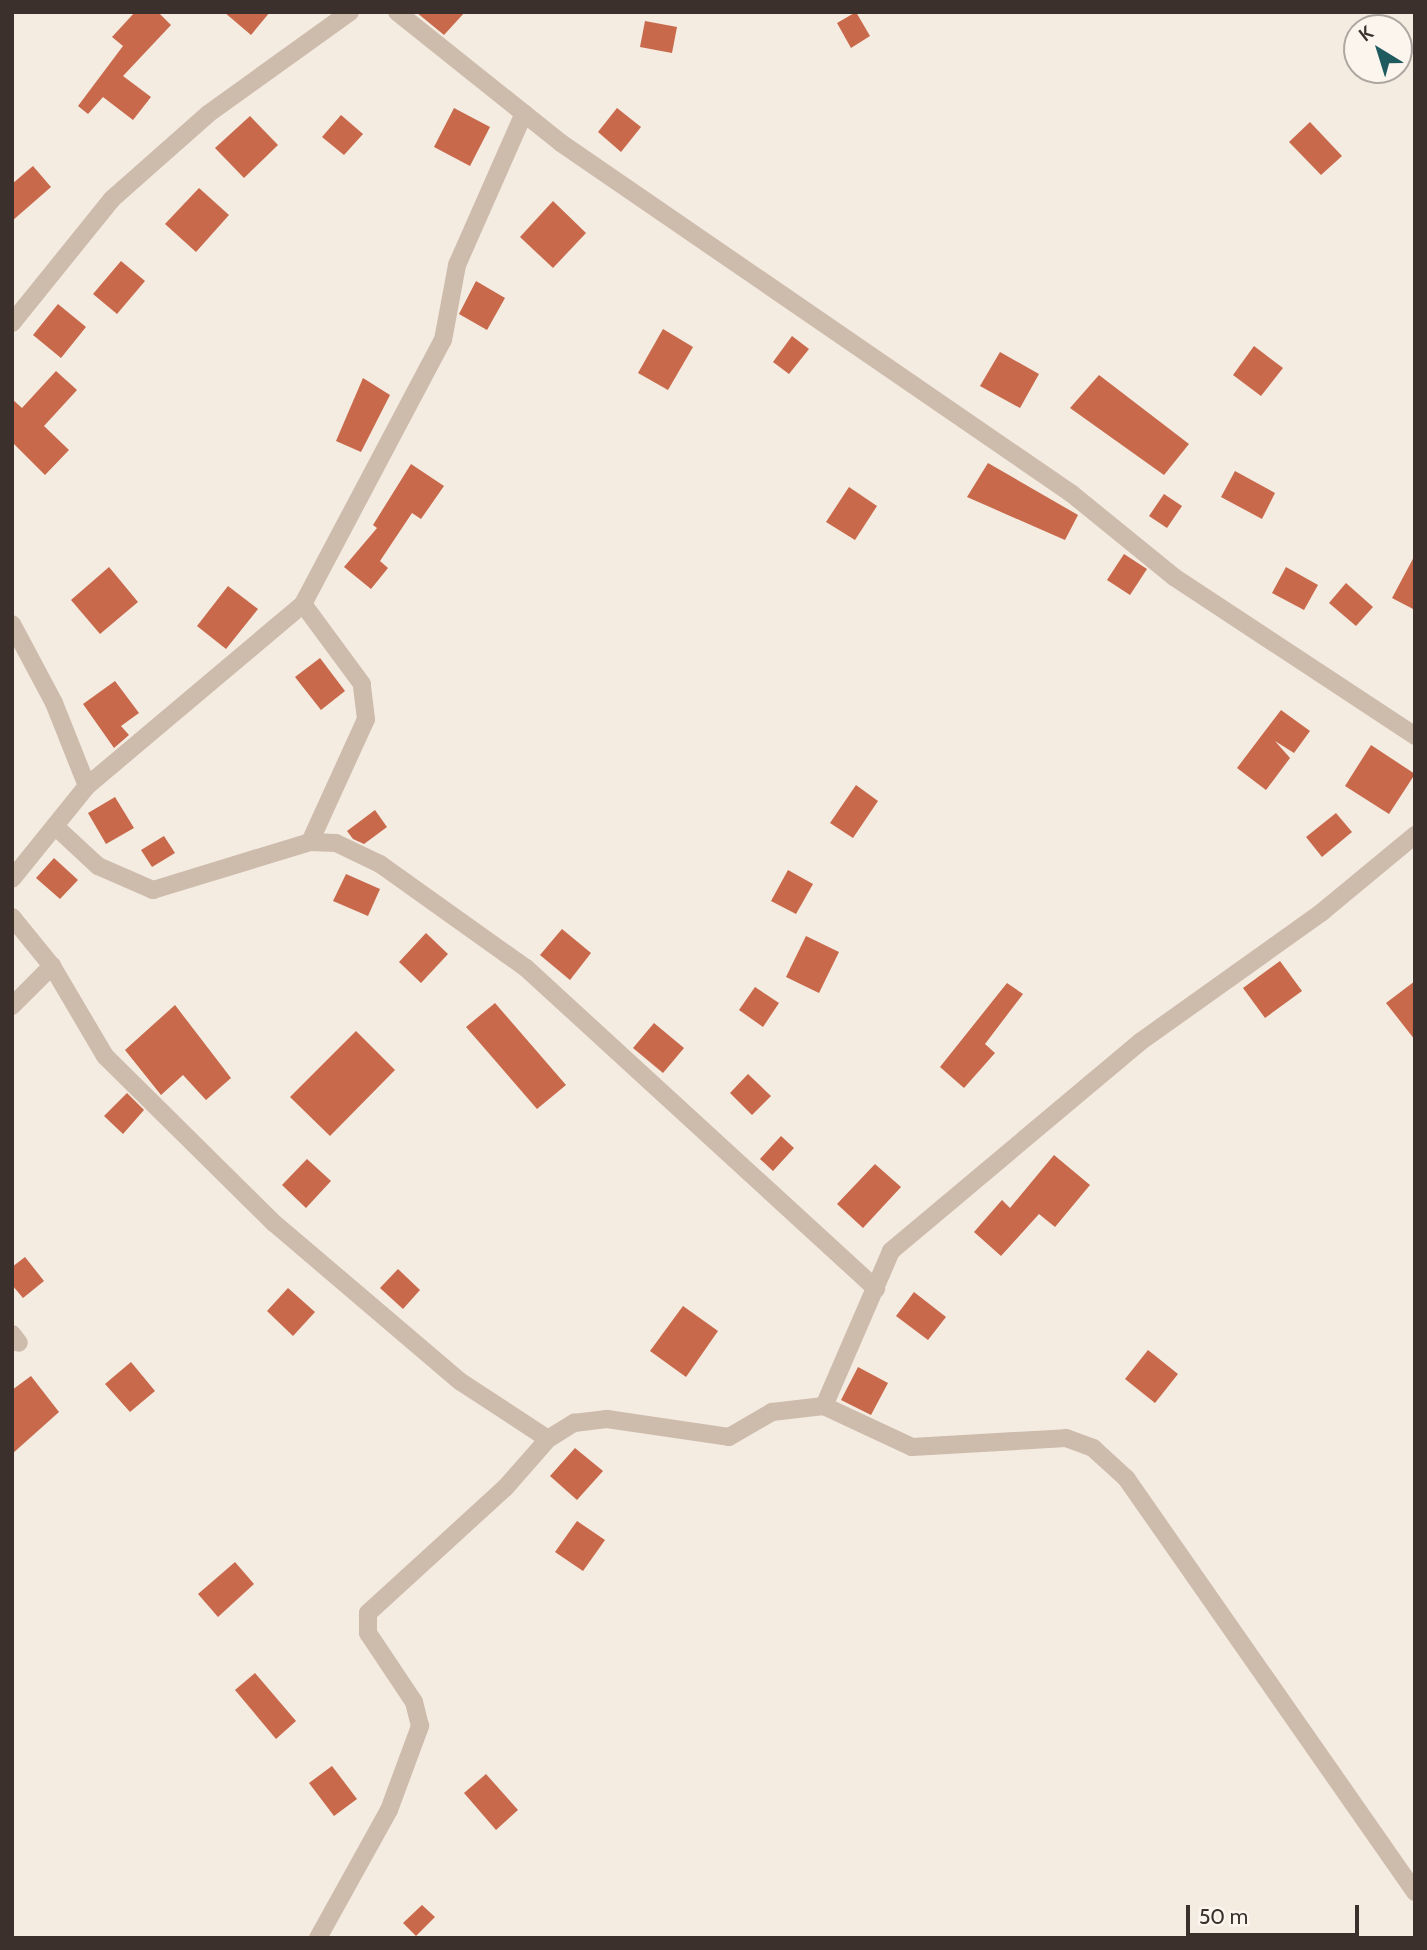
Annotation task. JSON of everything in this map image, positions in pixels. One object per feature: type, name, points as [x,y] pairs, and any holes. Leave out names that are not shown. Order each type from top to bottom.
[{"type":"street","points":[[12,323],[113,199],[208,114],[350,12]]},
{"type":"street","points":[[397,12],[524,113],[1072,494],[1174,577],[1415,736]]},
{"type":"street","points":[[12,879],[57,828],[87,786],[303,604],[443,340],[457,265],[524,113]]},
{"type":"street","points":[[303,604],[362,684],[366,719],[310,842]]},
{"type":"street","points":[[12,624],[54,703],[87,786]]},
{"type":"street","points":[[57,828],[98,866],[153,890],[310,842],[336,843],[380,864],[526,968],[876,1289]]},
{"type":"street","points":[[824,1406],[891,1251],[1140,1042],[1322,912],[1415,835]]},
{"type":"street","points":[[12,917],[52,966],[105,1056],[324,1271],[503,1415],[548,1439]]},
{"type":"street","points":[[12,1006],[52,966]]},
{"type":"street","points":[[318,1938],[389,1810],[420,1726],[414,1702],[368,1633],[368,1613],[505,1488],[548,1439],[574,1423],[607,1419],[729,1437],[772,1412],[824,1406],[912,1447],[1066,1438],[1093,1448],[1126,1478],[1415,1892]]},
{"type":"building","points":[[135,12],[158,12],[171,25],[123,76],[151,97],[133,120],[103,97],[88,114],[78,106],[123,46],[112,37]]},
{"type":"building","points":[[224,12],[270,12],[251,35]]},
{"type":"building","points":[[416,12],[465,12],[444,35]]},
{"type":"building","points":[[856,12],[870,36],[851,48],[837,23]]},
{"type":"building","points":[[645,21],[677,27],[672,53],[640,47]]},
{"type":"building","points":[[454,108],[490,127],[470,166],[434,147]]},
{"type":"building","points":[[617,108],[641,127],[621,152],[598,132]]},
{"type":"building","points":[[341,115],[363,134],[344,155],[322,137]]},
{"type":"building","points":[[250,116],[278,145],[244,178],[215,148]]},
{"type":"building","points":[[1310,122],[1342,156],[1321,175],[1289,142]]},
{"type":"building","points":[[33,166],[51,187],[12,221],[12,184]]},
{"type":"building","points":[[199,188],[229,215],[196,252],[165,224]]},
{"type":"building","points":[[553,201],[586,233],[553,268],[520,237]]},
{"type":"building","points":[[121,261],[145,281],[117,314],[93,294]]},
{"type":"building","points":[[476,281],[505,298],[487,330],[459,314]]},
{"type":"building","points":[[58,304],[86,327],[61,358],[33,335]]},
{"type":"building","points":[[663,329],[693,347],[668,390],[638,373]]},
{"type":"building","points":[[792,336],[809,349],[789,374],[773,362]]},
{"type":"building","points":[[1254,346],[1283,368],[1261,396],[1233,375]]},
{"type":"building","points":[[1000,352],[1039,374],[1020,408],[980,386]]},
{"type":"building","points":[[56,371],[77,390],[44,426],[69,450],[45,475],[12,442],[12,399],[22,408]]},
{"type":"building","points":[[1099,375],[1189,444],[1164,475],[1070,408]]},
{"type":"building","points":[[363,378],[390,395],[361,452],[336,441]]},
{"type":"building","points":[[988,463],[1078,515],[1065,540],[967,497]]},
{"type":"building","points":[[411,464],[444,486],[421,519],[412,513],[380,561],[388,568],[371,589],[344,567],[377,528],[373,525]]},
{"type":"building","points":[[1235,471],[1275,493],[1262,519],[1221,497]]},
{"type":"building","points":[[849,487],[877,506],[855,540],[826,522]]},
{"type":"building","points":[[1164,494],[1182,506],[1167,528],[1149,516]]},
{"type":"building","points":[[1124,554],[1147,569],[1130,595],[1107,580]]},
{"type":"building","points":[[1415,555],[1415,610],[1392,598]]},
{"type":"building","points":[[109,567],[138,602],[100,634],[71,600]]},
{"type":"building","points":[[1286,567],[1318,585],[1304,610],[1272,593]]},
{"type":"building","points":[[1346,583],[1373,607],[1356,626],[1329,603]]},
{"type":"building","points":[[228,586],[258,609],[226,649],[197,626]]},
{"type":"building","points":[[320,658],[345,691],[321,710],[295,677]]},
{"type":"building","points":[[115,681],[139,713],[121,726],[129,735],[114,748],[83,704]]},
{"type":"building","points":[[1281,710],[1310,731],[1294,753],[1275,741],[1290,758],[1266,790],[1237,768]]},
{"type":"building","points":[[1371,745],[1415,774],[1389,814],[1345,786]]},
{"type":"building","points":[[856,785],[878,801],[853,838],[830,823]]},
{"type":"building","points":[[115,797],[134,828],[106,844],[88,813]]},
{"type":"building","points":[[375,810],[387,827],[364,844],[353,839],[347,831]]},
{"type":"building","points":[[1336,813],[1352,832],[1322,857],[1306,837]]},
{"type":"building","points":[[164,836],[175,853],[152,867],[141,850]]},
{"type":"building","points":[[54,858],[78,880],[60,899],[36,878]]},
{"type":"building","points":[[788,870],[813,884],[796,914],[771,901]]},
{"type":"building","points":[[346,874],[380,889],[368,916],[333,901]]},
{"type":"building","points":[[562,929],[591,953],[570,980],[540,955]]},
{"type":"building","points":[[426,933],[448,954],[421,983],[399,962]]},
{"type":"building","points":[[806,936],[839,952],[819,993],[786,977]]},
{"type":"building","points":[[1280,961],[1302,991],[1265,1018],[1243,988]]},
{"type":"building","points":[[1415,981],[1415,1040],[1386,1003]]},
{"type":"building","points":[[1007,983],[1023,994],[985,1044],[995,1053],[964,1088],[940,1067]]},
{"type":"building","points":[[755,987],[779,1003],[763,1027],[739,1010]]},
{"type":"building","points":[[495,1003],[566,1085],[537,1109],[466,1027]]},
{"type":"building","points":[[175,1005],[231,1078],[206,1100],[183,1075],[161,1095],[125,1050]]},
{"type":"building","points":[[654,1023],[684,1048],[663,1073],[633,1048]]},
{"type":"building","points":[[356,1031],[395,1070],[330,1136],[290,1097]]},
{"type":"building","points":[[748,1074],[771,1096],[752,1115],[730,1093]]},
{"type":"building","points":[[127,1093],[144,1110],[123,1134],[104,1116]]},
{"type":"building","points":[[781,1136],[794,1148],[773,1171],[760,1159]]},
{"type":"building","points":[[1054,1155],[1090,1185],[1055,1227],[1039,1214],[1001,1256],[974,1232],[1002,1200],[1010,1208]]},
{"type":"building","points":[[307,1159],[331,1181],[306,1208],[282,1185]]},
{"type":"building","points":[[875,1164],[901,1187],[863,1228],[837,1204]]},
{"type":"building","points":[[25,1257],[44,1281],[23,1298],[12,1285],[12,1267]]},
{"type":"building","points":[[398,1269],[420,1290],[403,1309],[380,1288]]},
{"type":"building","points":[[288,1288],[315,1312],[293,1336],[267,1311]]},
{"type":"building","points":[[914,1292],[946,1317],[928,1340],[896,1316]]},
{"type":"building","points":[[683,1306],[718,1331],[686,1377],[650,1351]]},
{"type":"building","points":[[1148,1350],[1178,1374],[1155,1403],[1125,1379]]},
{"type":"building","points":[[131,1362],[155,1391],[130,1412],[105,1384]]},
{"type":"building","points":[[858,1367],[888,1383],[871,1415],[841,1400]]},
{"type":"building","points":[[31,1376],[59,1412],[12,1454],[12,1390]]},
{"type":"building","points":[[575,1448],[603,1471],[577,1500],[550,1476]]},
{"type":"building","points":[[577,1521],[605,1540],[583,1571],[555,1552]]},
{"type":"building","points":[[235,1562],[254,1584],[218,1617],[198,1594]]},
{"type":"building","points":[[255,1673],[296,1721],[276,1739],[235,1690]]},
{"type":"building","points":[[332,1766],[357,1799],[334,1816],[309,1783]]},
{"type":"building","points":[[486,1774],[518,1810],[496,1830],[464,1793]]},
{"type":"building","points":[[422,1905],[435,1917],[416,1936],[403,1923]]}]
